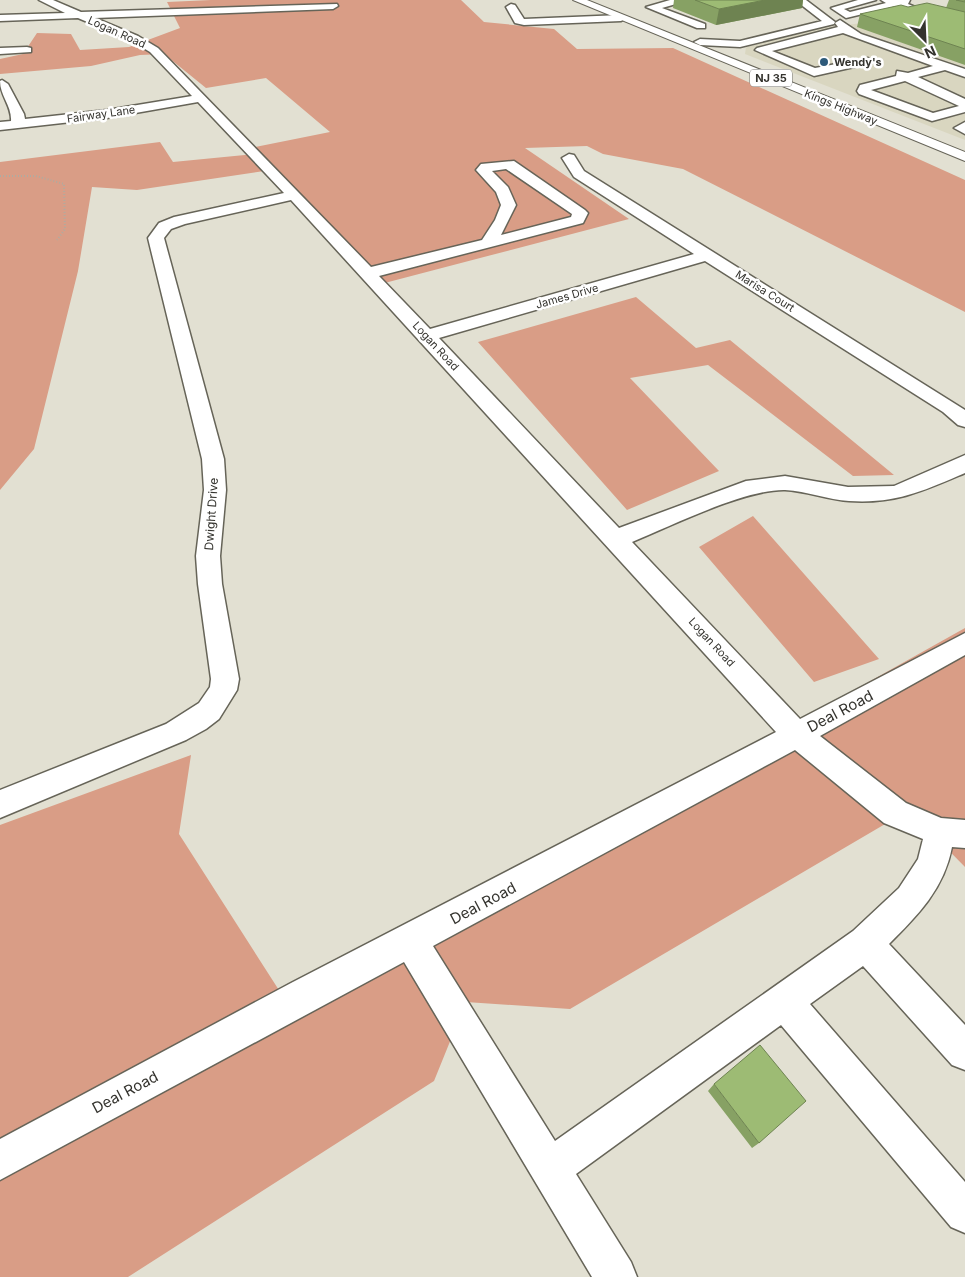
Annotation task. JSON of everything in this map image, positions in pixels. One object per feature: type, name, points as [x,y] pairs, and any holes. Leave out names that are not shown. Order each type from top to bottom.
[{"type":"main road","name":"Kings Highway","points":[[578,0],[621,11],[637,25],[965,157]]},
{"type":"main road","name":"Kings Highway","points":[[592,0],[807,85],[830,85],[965,147]]},
{"type":"street","name":"Logan Road","points":[[44,0],[134,38],[154,50],[368,273],[796,734],[895,813],[953,833]]},
{"type":"street","points":[[110,14],[117,0]]},
{"type":"street","points":[[591,20],[599,16],[621,11],[685,0]]},
{"type":"street","points":[[802,1],[820,0]]},
{"type":"street","points":[[871,0],[836,8],[846,15],[850,15],[897,4],[914,4],[930,12]]},
{"type":"street","points":[[886,0],[897,4]]},
{"type":"street","points":[[802,1],[838,25],[965,73]]},
{"type":"street","points":[[700,42],[740,44],[788,32],[858,22],[914,4]]},
{"type":"street","points":[[0,18],[333,6]]},
{"type":"street","points":[[511,7],[521,22],[591,20],[621,11]]},
{"type":"street","points":[[651,7],[700,26],[684,36]]},
{"type":"street","points":[[564,30],[637,25]]},
{"type":"street","points":[[838,25],[805,39],[761,50],[796,65],[820,72],[868,61]]},
{"type":"street","points":[[781,57],[825,46],[788,32]]},
{"type":"street","points":[[738,57],[732,52],[740,44]]},
{"type":"street","points":[[0,51],[27,50]]},
{"type":"street","points":[[830,85],[879,68],[868,61],[851,55]]},
{"type":"street","points":[[922,58],[887,68],[965,104]]},
{"type":"street","points":[[946,66],[864,88],[863,91],[932,117],[965,108]]},
{"type":"street","points":[[2,84],[18,114],[18,124]]},
{"type":"street","name":"Fairway Lane","points":[[0,126],[116,113],[201,98]]},
{"type":"street","points":[[965,126],[962,128],[965,130]]},
{"type":"street","name":"Marisa Court","points":[[569,158],[579,174],[950,408],[965,422]]},
{"type":"street","points":[[368,273],[488,244],[577,220],[580,214],[509,164],[486,168],[483,170],[503,188],[509,199],[510,208],[488,244]]},
{"type":"street","name":"Dwight Drive","points":[[0,804],[176,732],[209,711],[222,690],[225,672],[210,584],[208,556],[215,490],[213,458],[156,238],[165,226],[180,220],[294,195]]},
{"type":"street","name":"James Drive","points":[[427,336],[707,255]]},
{"type":"street","points":[[615,539],[746,488],[785,484],[848,494],[894,493],[960,467],[965,462]]},
{"type":"street","name":"Deal Road","points":[[0,1160],[304,996],[410,942],[729,772],[965,643]]},
{"type":"street","points":[[549,1170],[865,943],[911,899],[953,833]]},
{"type":"street","points":[[410,942],[616,1277]]},
{"type":"street","points":[[865,943],[965,1052]]},
{"type":"street","points":[[784,1001],[965,1213]]},
{"type":"path","points":[[0,176],[36,176],[64,184],[63,209],[65,229],[57,240]]},
{"type":"shaded area","points":[[211,0],[461,0],[484,22],[554,29],[577,49],[673,48],[965,180],[965,312],[683,169],[603,154],[587,146],[525,148],[629,219],[377,285],[271,170],[137,190],[92,187],[78,271],[34,449],[0,490],[0,162],[160,142],[173,162],[255,154],[250,148],[330,132],[266,78],[206,88],[164,54],[140,55],[91,66],[0,74],[0,59],[23,54],[37,33],[71,34],[80,50],[129,47],[180,28],[167,2]]},
{"type":"shaded area","points":[[965,20],[965,140],[745,54],[746,47],[827,27],[872,22]]},
{"type":"shaded area","points":[[636,297],[696,348],[730,340],[894,475],[853,476],[708,365],[630,378],[719,471],[627,510],[478,342]]},
{"type":"shaded area","points":[[753,516],[879,659],[814,682],[699,547]]},
{"type":"shaded area","points":[[965,628],[965,867],[909,810],[570,1009],[466,1002],[434,1081],[128,1277],[0,1277],[0,825],[191,755],[179,834],[284,998],[815,712]]},
{"type":"building","points":[[695,0],[765,0],[719,9]]},
{"type":"building","points":[[927,3],[965,12],[965,49],[860,14],[901,5],[908,7]]},
{"type":"building","points":[[760,1045],[806,1101],[759,1143],[714,1084]]},
{"type":"place","name":"Wendy's","points":[[824,62]]}]
